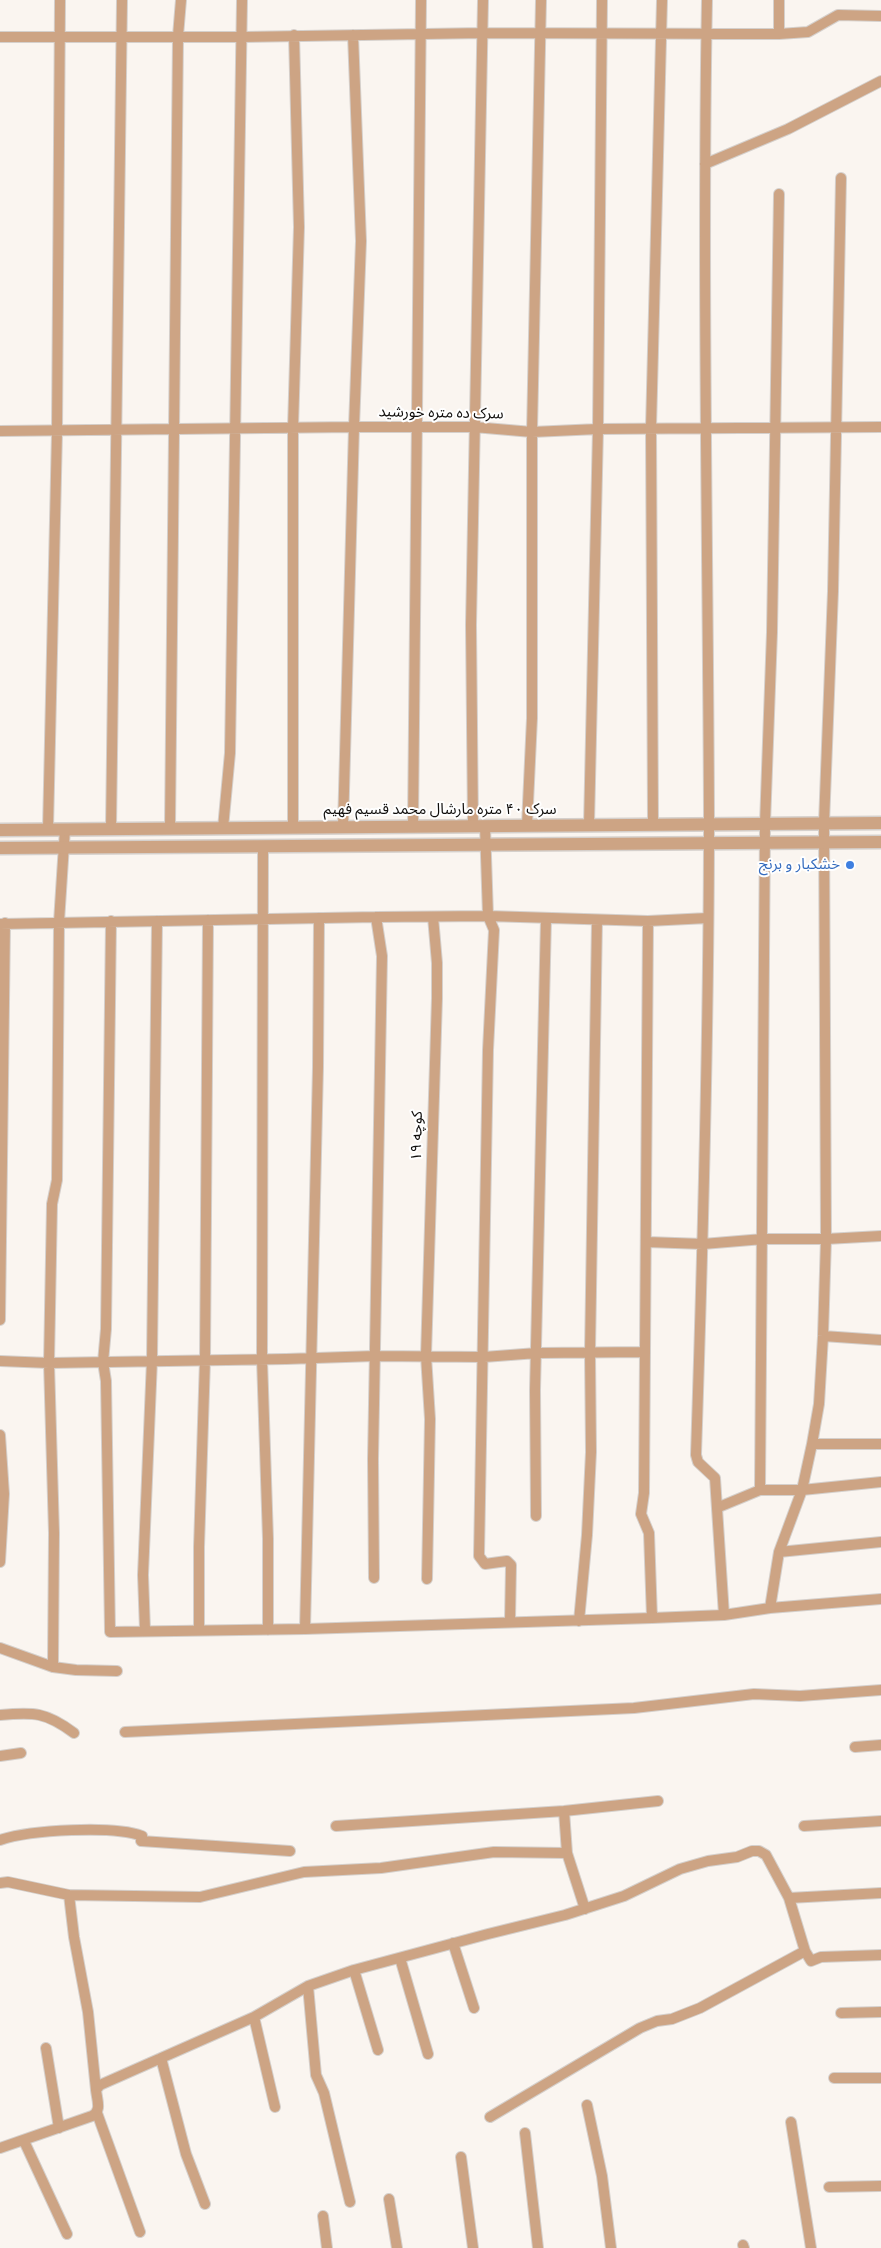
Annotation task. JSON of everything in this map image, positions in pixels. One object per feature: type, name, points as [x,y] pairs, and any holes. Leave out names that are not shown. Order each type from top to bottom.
[{"type":"street","points":[[48,829],[57,432],[60,0]]},
{"type":"street","points":[[111,829],[122,0]]},
{"type":"street","points":[[170,828],[178,36],[180,0]]},
{"type":"street","points":[[222,828],[230,753],[242,0]]},
{"type":"street","points":[[413,826],[421,0]]},
{"type":"street","points":[[483,0],[471,625],[479,826],[486,845],[488,916],[494,930],[486,1118],[482,1330],[484,1357],[479,1556],[485,1564],[507,1561],[511,1565],[510,1622]]},
{"type":"street","points":[[527,826],[532,718],[532,432],[541,0]]},
{"type":"street","points":[[589,825],[598,428],[602,0]]},
{"type":"street","points":[[653,824],[651,428],[662,0]]},
{"type":"street","points":[[707,0],[705,164],[709,824],[703,1244],[696,1455],[698,1462],[715,1478],[719,1507],[724,1615]]},
{"type":"street","points":[[778,34],[779,0]]},
{"type":"street","points":[[0,37],[242,37],[483,33],[541,35],[778,34],[808,32],[838,15],[881,16]]},
{"type":"street","points":[[293,827],[293,428],[299,228],[294,35]]},
{"type":"street","points":[[343,827],[361,241],[353,35]]},
{"type":"street","points":[[705,164],[788,129],[881,82]]},
{"type":"street","points":[[770,1608],[778,1552],[802,1490],[812,1444],[819,1404],[823,1336],[826,1239],[824,823],[833,591],[841,178]]},
{"type":"street","points":[[760,1490],[765,824],[772,632],[779,194]]},
{"type":"street","name":"سرک ده متره خورشید","points":[[0,431],[57,432],[115,428],[354,426],[474,427],[532,432],[598,428],[881,427]]},
{"type":"street","name":"سرک ۴۰ متره مارشال محمد قسیم فهیم","points":[[0,830],[881,823]]},
{"type":"street","points":[[53,1667],[55,1607],[49,1363],[52,1204],[57,1180],[59,922],[65,829]]},
{"type":"street","points":[[0,848],[881,842]]},
{"type":"street","points":[[263,846],[262,1359],[268,1539],[268,1630]]},
{"type":"street","points":[[0,1320],[3,924],[488,916],[648,921],[708,918]]},
{"type":"street","points":[[374,1578],[375,1356],[382,956],[376,917]]},
{"type":"street","name":"کوچه ۱۹","points":[[427,1579],[430,1419],[426,1356],[437,998],[433,917]]},
{"type":"street","points":[[305,1629],[318,1058],[319,918]]},
{"type":"street","points":[[536,1516],[536,1353],[546,918]]},
{"type":"street","points":[[199,1629],[199,1547],[205,1360],[208,920]]},
{"type":"street","points":[[580,1621],[591,1452],[590,1352],[597,920]]},
{"type":"street","points":[[111,921],[106,1329],[103,1362],[106,1381],[110,1632],[199,1629],[305,1629],[724,1615],[770,1608],[881,1599]]},
{"type":"street","points":[[145,1630],[143,1575],[152,1360],[157,921]]},
{"type":"street","points":[[648,921],[647,1242],[644,1352],[644,1493],[642,1514],[649,1532],[652,1618]]},
{"type":"street","points":[[647,1242],[703,1244],[763,1238],[826,1239],[881,1236]]},
{"type":"street","points":[[823,1336],[881,1340]]},
{"type":"street","points":[[0,1360],[49,1363],[375,1356],[484,1357],[536,1353],[644,1352]]},
{"type":"street","points":[[0,1435],[4,1494],[0,1562]]},
{"type":"street","points":[[812,1444],[881,1444]]},
{"type":"street","points":[[719,1507],[760,1490],[802,1490],[881,1482]]},
{"type":"street","points":[[778,1552],[881,1542]]},
{"type":"street","points":[[0,1648],[53,1667],[76,1670],[117,1671]]},
{"type":"street","points":[[125,1732],[626,1708],[754,1694],[800,1696],[881,1690]]},
{"type":"street","points":[[0,1715],[32,1712],[57,1720],[74,1733]]},
{"type":"street","points":[[855,1747],[881,1745]]},
{"type":"street","points":[[0,1756],[21,1753]]},
{"type":"street","points":[[336,1826],[564,1811],[658,1801]]},
{"type":"street","points":[[564,1811],[567,1853],[585,1909]]},
{"type":"street","points":[[804,1826],[881,1821]]},
{"type":"street","points":[[0,1840],[48,1830],[111,1831],[134,1833],[142,1836],[141,1841],[290,1851]]},
{"type":"street","points":[[96,2090],[110,2080],[254,2017],[308,1986],[354,1970],[585,1909],[624,1896],[680,1869],[708,1861],[737,1857],[752,1851],[758,1850],[766,1855],[789,1898],[805,1951],[811,1961],[821,1957],[881,1955]]},
{"type":"street","points":[[0,1883],[8,1882],[69,1895],[200,1897],[304,1872],[381,1868],[494,1852],[567,1853]]},
{"type":"street","points":[[789,1898],[881,1893]]},
{"type":"street","points":[[69,1895],[74,1937],[88,2012],[97,2114],[140,2232]]},
{"type":"street","points":[[453,1943],[474,2008]]},
{"type":"street","points":[[490,2117],[640,2028],[700,2008],[805,1951]]},
{"type":"street","points":[[400,1958],[428,2054]]},
{"type":"street","points":[[354,1970],[378,2050]]},
{"type":"street","points":[[308,1986],[316,2075],[325,2097],[350,2202]]},
{"type":"street","points":[[841,2013],[881,2012]]},
{"type":"street","points":[[254,2017],[276,2107]]},
{"type":"street","points":[[46,2048],[59,2128]]},
{"type":"street","points":[[161,2058],[186,2154],[205,2204]]},
{"type":"street","points":[[834,2078],[881,2078]]},
{"type":"street","points":[[587,2105],[602,2176],[611,2248]]},
{"type":"street","points":[[0,2148],[97,2114]]},
{"type":"street","points":[[791,2122],[811,2248]]},
{"type":"street","points":[[525,2133],[538,2248]]},
{"type":"street","points":[[24,2141],[67,2234]]},
{"type":"street","points":[[461,2156],[473,2248]]},
{"type":"street","points":[[829,2187],[881,2186]]},
{"type":"street","points":[[390,2199],[397,2248]]},
{"type":"street","points":[[323,2216],[327,2248]]},
{"type":"place","name":"خشکبار و برنج","points":[[850,865]]}]
